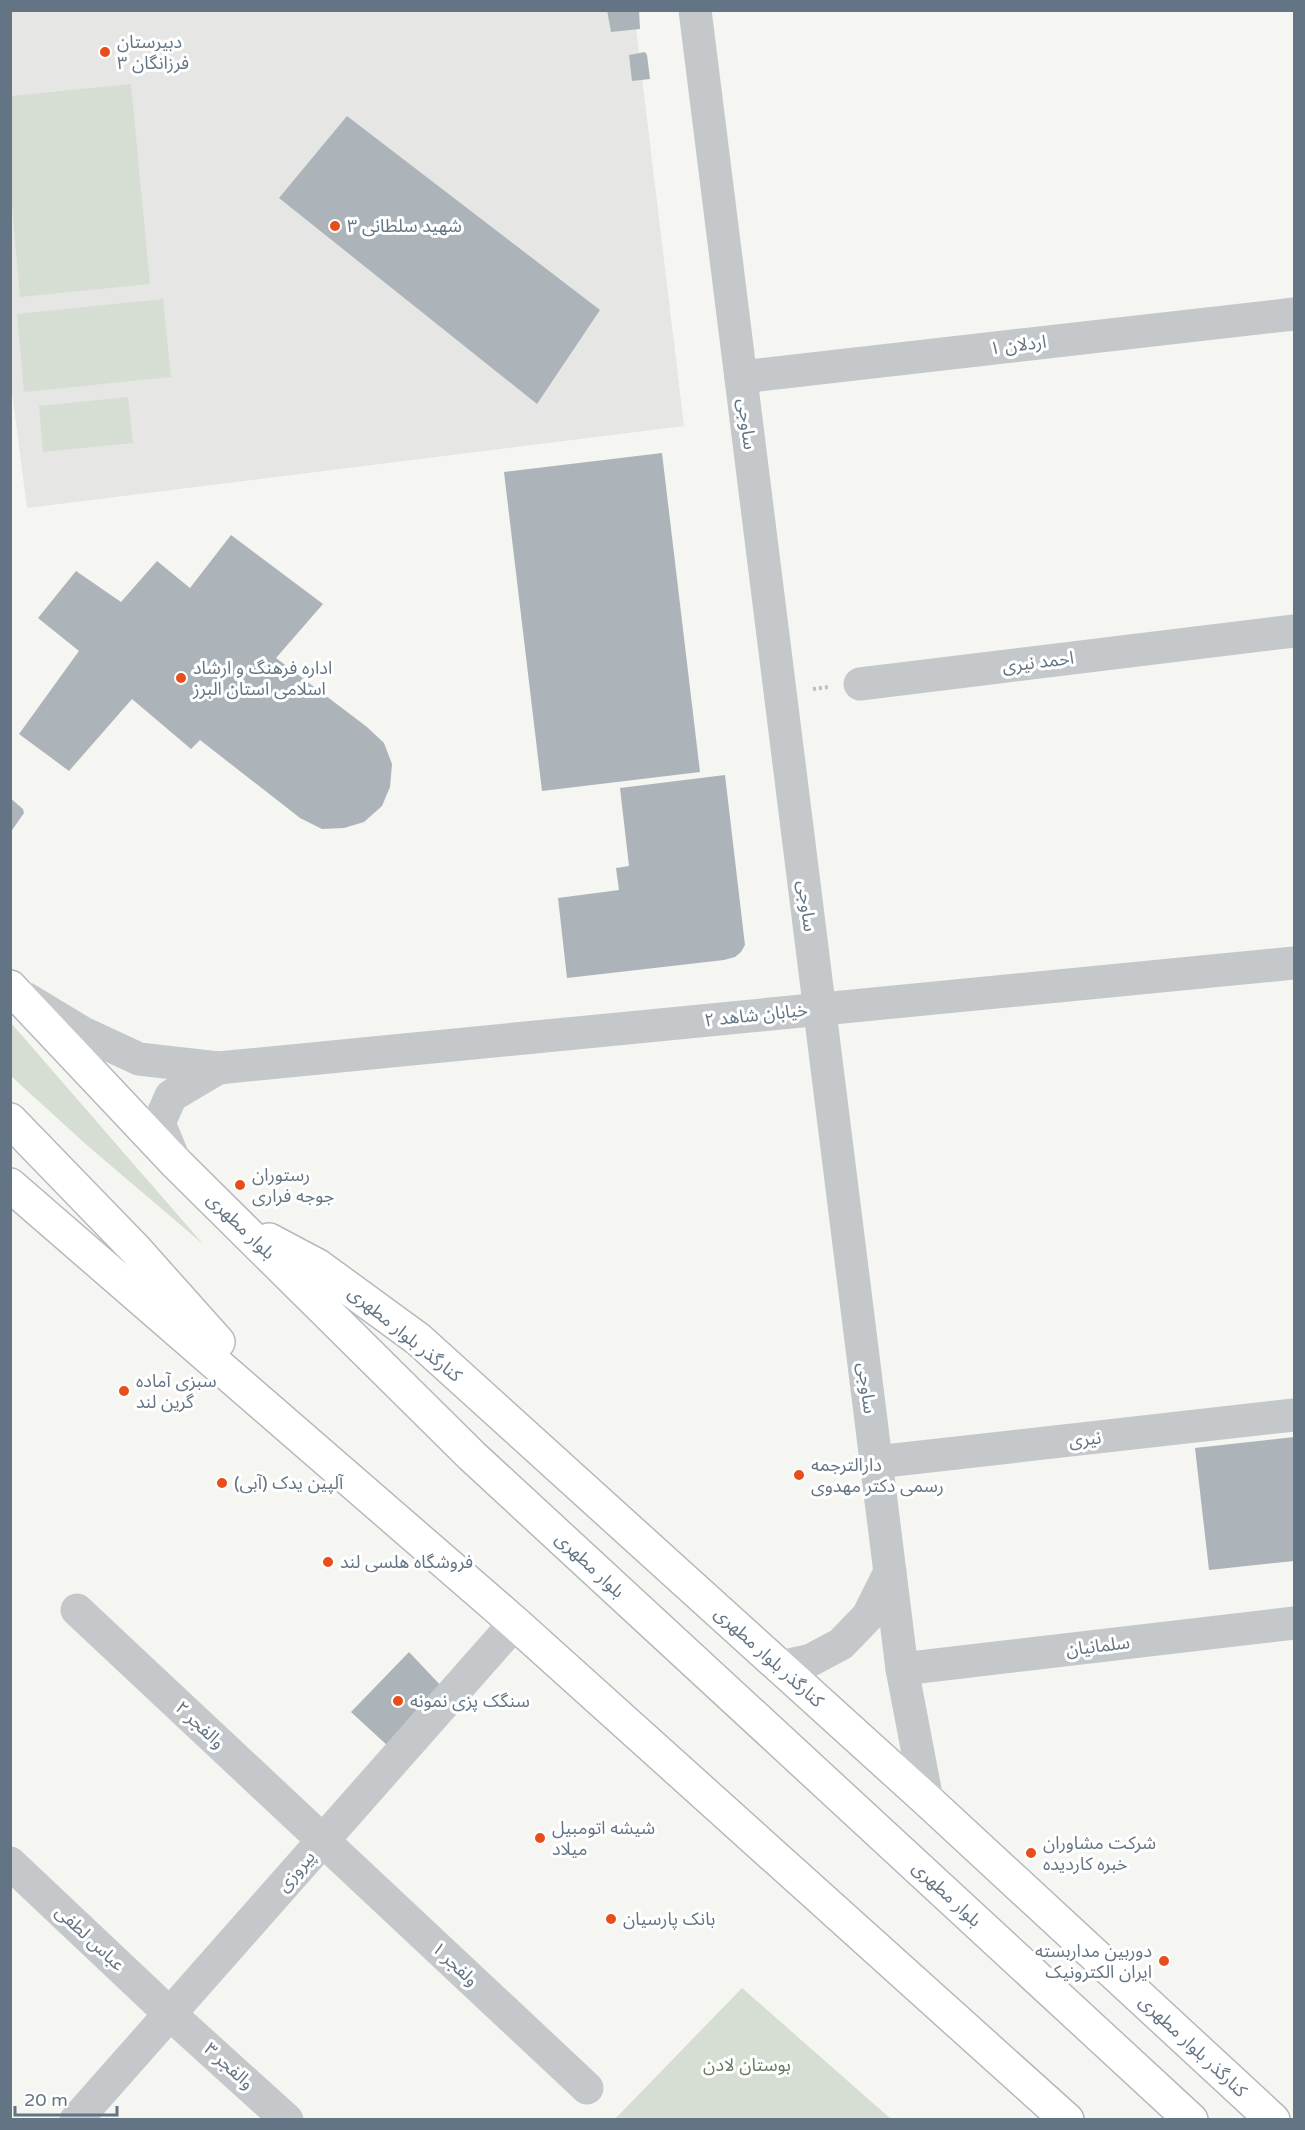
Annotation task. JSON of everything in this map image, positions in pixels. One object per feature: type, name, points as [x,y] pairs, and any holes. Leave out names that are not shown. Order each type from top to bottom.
[{"type":"main road","name":"بلوار مطهری","points":[[14,990],[175,1162],[472,1456],[1191,2120]]},
{"type":"main road","points":[[10,1120],[135,1249],[299,1434]]},
{"type":"main road","points":[[10,1185],[515,1623],[1067,2120]]},
{"type":"main road","name":"کنارگذر بلوار مطهری","points":[[241,1226],[318,1266],[418,1339],[927,1800],[1273,2120]]},
{"type":"street","name":"ساوجی","points":[[695,10],[902,1669],[927,1800]]},
{"type":"street","name":"اردلان ۱","points":[[741,377],[1294,314]]},
{"type":"street","name":"احمد نیری","points":[[860,684],[1294,631]]},
{"type":"street","name":"خیابان شاهد ۲","points":[[218,1068],[1294,963]]},
{"type":"street","points":[[14,990],[83,1033],[140,1059],[218,1068]]},
{"type":"street","points":[[175,1162],[159,1123],[171,1096],[218,1068]]},
{"type":"street","name":"نیری","points":[[876,1462],[1294,1415]]},
{"type":"street","points":[[780,1667],[811,1660],[841,1644],[868,1616],[890,1572]]},
{"type":"street","name":"والفجر ۲","points":[[77,1610],[323,1840]]},
{"type":"street","name":"پیروزی","points":[[76,2120],[515,1623]]},
{"type":"street","name":"سلمانیان","points":[[902,1669],[1294,1623]]},
{"type":"street","name":"ولفجر ۱","points":[[323,1840],[587,2088]]},
{"type":"street","name":"عباس لطفی","points":[[10,1863],[170,2014]]},
{"type":"street","name":"والفجر ۳","points":[[170,2014],[287,2120]]},
{"type":"path","points":[[780,692],[860,684]]},
{"type":"shaded area","name":"شهید سلطانی ۳","points":[[10,11],[634,11],[684,426],[27,508],[10,377]]},
{"type":"green space","points":[[131,84],[150,284],[20,297],[11,194],[11,96]]},
{"type":"green space","points":[[163,299],[171,377],[24,392],[17,314]]},
{"type":"green space","points":[[128,397],[133,443],[43,452],[39,406]]},
{"type":"green space","points":[[11,1023],[203,1244],[89,1147],[11,1076]]},
{"type":"green space","name":"بوستان لادن","points":[[742,1988],[891,2119],[615,2119]]},
{"type":"building","points":[[607,10],[639,10],[640,29],[611,32]]},
{"type":"building","points":[[645,52],[650,79],[632,81],[629,55]]},
{"type":"building","points":[[347,116],[600,310],[537,404],[279,198]]},
{"type":"building","points":[[662,453],[700,772],[542,791],[504,472]]},
{"type":"building","name":"اداره فرهنگ و ارشاد اسلامی استان البرز","points":[[231,535],[323,604],[276,658],[367,727],[384,743],[392,764],[390,787],[382,806],[364,822],[344,828],[322,829],[300,818],[200,740],[191,749],[132,699],[69,771],[19,734],[79,651],[38,618],[76,571],[121,602],[157,561],[190,588]]},
{"type":"building","points":[[725,775],[745,945],[741,952],[735,957],[724,960],[567,978],[558,898],[619,890],[616,868],[629,866],[620,788]]},
{"type":"building","points":[[10,798],[23,809],[24,813],[10,833]]},
{"type":"building","points":[[1294,1437],[1294,1561],[1209,1570],[1195,1448]]},
{"type":"building","name":"سنگک پزی نمونه","points":[[409,1652],[445,1690],[389,1747],[351,1712]]},
{"type":"place","name":"دبیرستان فرزانگان ۳","points":[[105,52]]},
{"type":"place","name":"شهید سلطانی ۳","points":[[335,226]]},
{"type":"place","name":"اداره فرهنگ و ارشاد اسلامی استان البرز","points":[[181,678]]},
{"type":"place","name":"رستوران جوجه فراری","points":[[240,1185]]},
{"type":"place","name":"سبزی آماده گرین لند","points":[[124,1391]]},
{"type":"place","name":"دارالترجمه رسمی دکتر مهدوی","points":[[799,1475]]},
{"type":"place","name":"آلپین یدک (آبی)","points":[[222,1483]]},
{"type":"place","name":"فروشگاه هلسی لند","points":[[328,1562]]},
{"type":"place","name":"سنگک پزی نمونه","points":[[398,1701]]},
{"type":"place","name":"شیشه اتومبیل میلاد","points":[[540,1838]]},
{"type":"place","name":"شرکت مشاوران خبره کاردیده","points":[[1031,1853]]},
{"type":"place","name":"بانک پارسیان","points":[[611,1919]]},
{"type":"place","name":"دوربین مداربسته ایران الکترونیک","points":[[1164,1961]]}]
